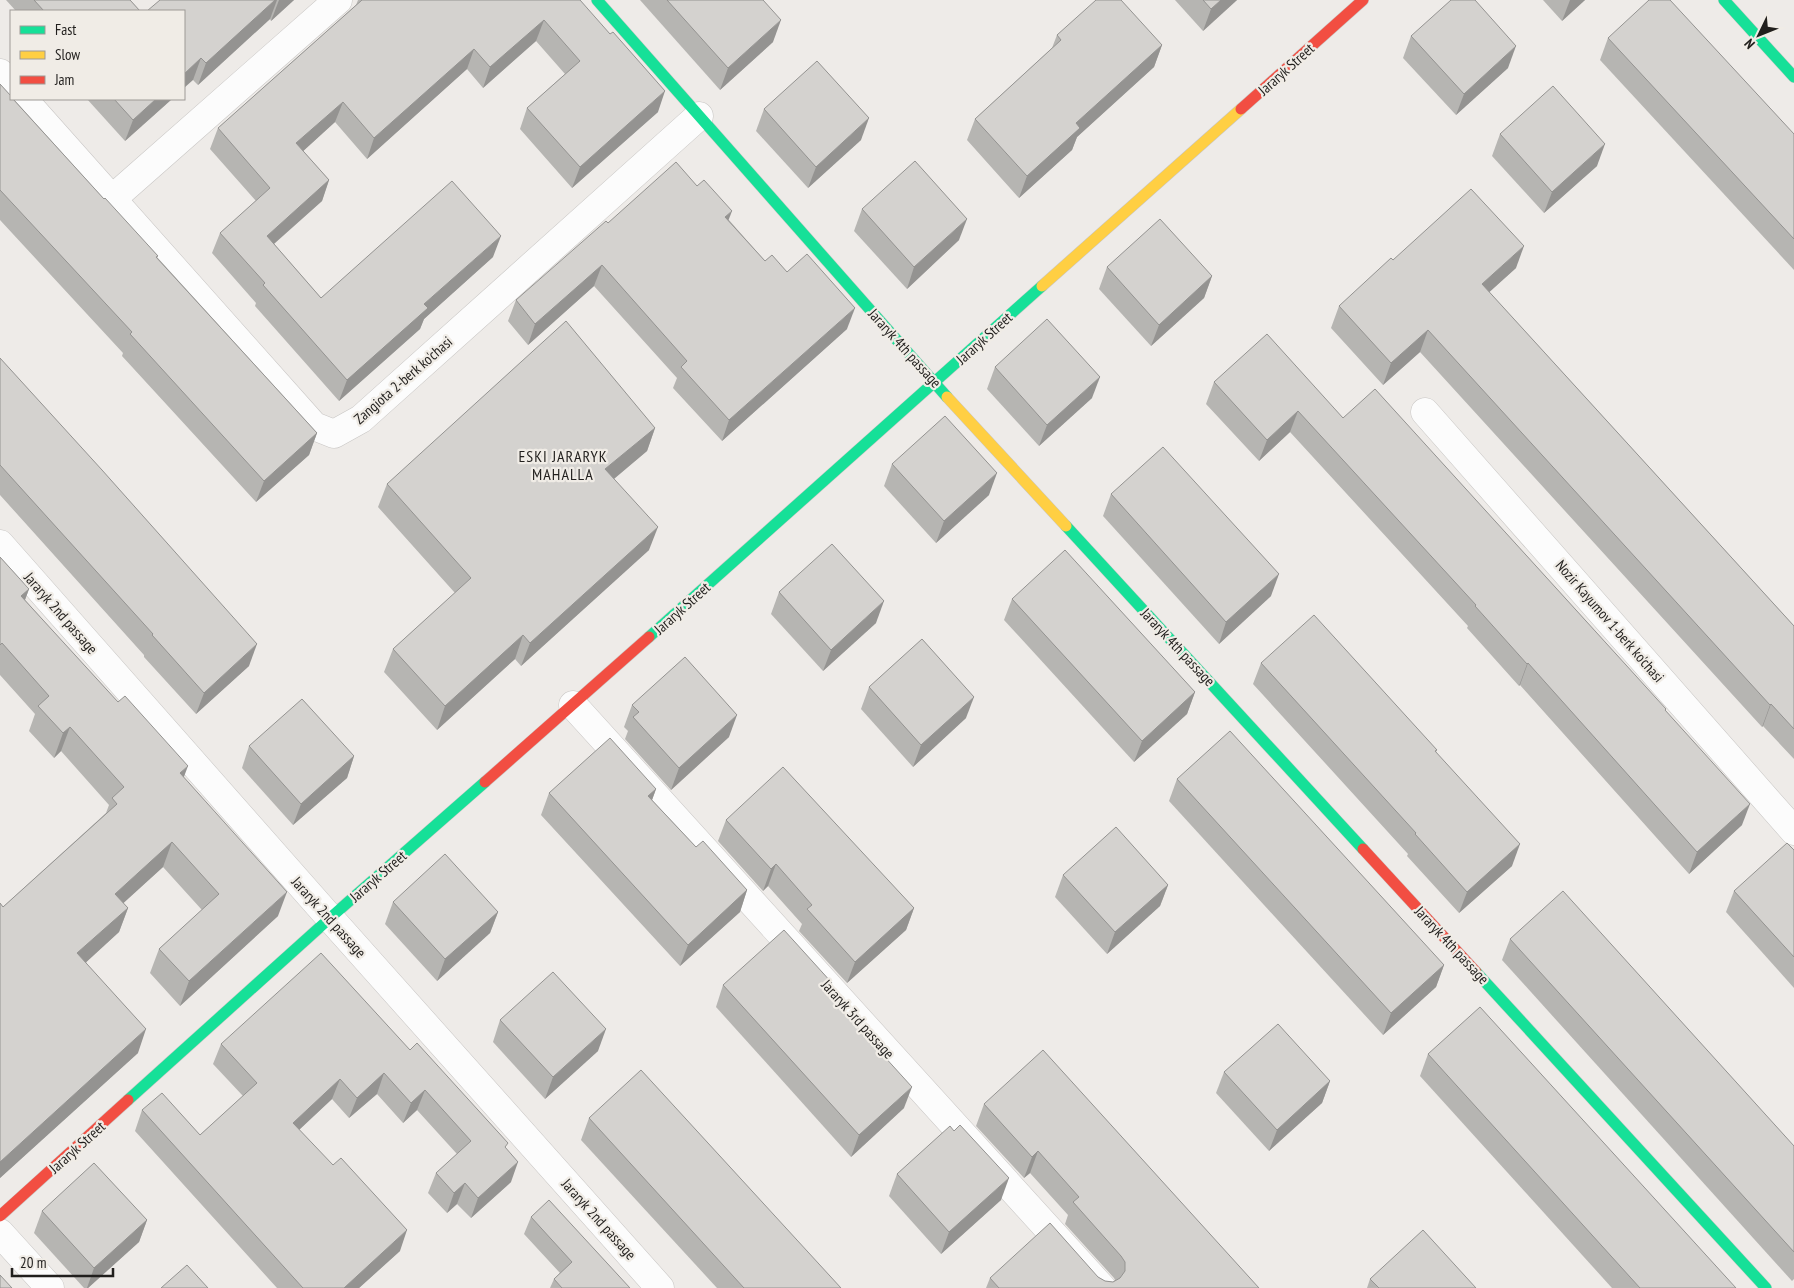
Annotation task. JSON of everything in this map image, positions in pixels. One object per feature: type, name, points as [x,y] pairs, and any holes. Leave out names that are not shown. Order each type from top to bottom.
[{"type":"street","points":[[112,199],[338,0]]},
{"type":"street","name":"Jararyk 4th passage","points":[[597,0],[934,382],[1766,1288]]},
{"type":"street","name":"Jararyk Street","points":[[0,1216],[330,918],[573,705],[1363,0]]},
{"type":"street","points":[[1724,0],[1794,77]]},
{"type":"street","points":[[0,73],[10,85]]},
{"type":"street","name":"Zangiota 2-berk ko'chasi","points":[[24,100],[314,426],[334,434],[362,419],[699,116]]},
{"type":"street","name":"Nozir Kayumov 1-berk ko'chasi","points":[[1425,412],[1794,830]]},
{"type":"street","name":"Jararyk 2nd passage","points":[[0,544],[660,1288]]},
{"type":"street","name":"Jararyk 3rd passage","points":[[573,705],[1102,1288]]},
{"type":"street","points":[[0,1233],[50,1288]]},
{"type":"building","points":[[34,0],[130,0],[139,10],[43,10]]},
{"type":"building","points":[[160,0],[275,0],[206,63],[201,58],[185,73],[185,10],[148,10]]},
{"type":"building","points":[[362,0],[580,0],[610,34],[613,32],[665,91],[580,167],[527,108],[580,61],[544,20],[490,67],[474,49],[374,138],[343,102],[296,143],[329,180],[267,236],[321,298],[452,181],[501,236],[424,304],[428,308],[347,380],[220,233],[270,188],[218,128]]},
{"type":"building","points":[[667,0],[763,0],[781,20],[728,68]]},
{"type":"building","points":[[1096,0],[1121,0],[1162,45],[1076,123],[1080,128],[1027,176],[975,119],[1061,40],[1057,35]]},
{"type":"building","points":[[1203,0],[1221,0],[1211,9]]},
{"type":"building","points":[[1451,0],[1475,0],[1516,46],[1464,94],[1411,36]]},
{"type":"building","points":[[1649,0],[1670,0],[1794,134],[1794,239],[1608,38]]},
{"type":"building","points":[[817,61],[869,118],[816,167],[764,109]]},
{"type":"building","points":[[0,84],[10,95],[10,100],[14,100],[105,198],[158,256],[156,257],[317,433],[264,481],[130,334],[132,332],[0,190]]},
{"type":"building","points":[[1553,86],[1605,144],[1552,192],[1500,134]]},
{"type":"building","points":[[115,100],[155,100],[133,120]]},
{"type":"building","points":[[915,161],[967,219],[914,267],[862,209]]},
{"type":"building","points":[[676,162],[697,186],[704,180],[732,211],[725,217],[765,261],[772,255],[787,272],[807,254],[855,308],[729,420],[681,367],[687,361],[602,265],[535,324],[516,300],[606,221],[608,223]]},
{"type":"building","points":[[1471,189],[1524,246],[1482,284],[1794,626],[1794,729],[1428,330],[1391,363],[1339,306]]},
{"type":"building","points":[[1160,219],[1212,276],[1159,325],[1107,267]]},
{"type":"building","points":[[1047,319],[1100,377],[1047,425],[995,367]]},
{"type":"building","points":[[566,321],[655,428],[605,469],[658,527],[530,643],[523,635],[445,706],[393,649],[471,578],[387,484]]},
{"type":"building","points":[[1267,334],[1343,418],[1375,389],[1750,804],[1697,852],[1476,605],[1298,411],[1267,440],[1214,382]]},
{"type":"building","points":[[0,358],[257,644],[204,693],[0,465]]},
{"type":"building","points":[[945,416],[997,473],[944,521],[892,464]]},
{"type":"building","points":[[1163,447],[1279,574],[1226,622],[1111,494]]},
{"type":"building","points":[[832,544],[884,601],[831,650],[779,592]]},
{"type":"building","points":[[1065,550],[1195,692],[1142,741],[1012,599]]},
{"type":"building","points":[[0,557],[29,589],[21,596],[118,702],[125,696],[188,766],[180,773],[287,892],[189,981],[159,949],[219,894],[172,842],[115,894],[128,908],[77,953],[146,1029],[0,1162],[0,903],[3,907],[117,804],[112,798],[124,787],[70,727],[63,733],[38,706],[49,696],[2,643],[0,645]]},
{"type":"building","points":[[1314,615],[1520,844],[1467,892],[1416,833],[1261,663]]},
{"type":"building","points":[[922,639],[974,697],[921,745],[869,687]]},
{"type":"building","points":[[685,657],[737,715],[679,768],[633,717],[639,712],[632,705]]},
{"type":"building","points":[[302,699],[354,756],[301,804],[249,746]]},
{"type":"building","points":[[1230,731],[1444,965],[1391,1013],[1177,779]]},
{"type":"building","points":[[610,738],[656,789],[648,796],[696,847],[703,841],[747,890],[688,945],[549,793]]},
{"type":"building","points":[[783,767],[914,908],[855,962],[807,909],[812,905],[776,864],[771,869],[726,820]]},
{"type":"building","points":[[1116,827],[1168,885],[1115,932],[1063,875]]},
{"type":"building","points":[[1787,843],[1794,850],[1794,957],[1734,891]]},
{"type":"building","points":[[445,854],[498,912],[445,959],[393,902]]},
{"type":"building","points":[[1563,891],[1794,1146],[1794,1252],[1510,939]]},
{"type":"building","points":[[784,930],[832,983],[824,990],[912,1087],[859,1135],[723,985]]},
{"type":"building","points":[[321,953],[410,1050],[417,1043],[508,1143],[505,1147],[518,1162],[478,1198],[465,1183],[454,1193],[436,1173],[471,1141],[425,1090],[411,1103],[384,1073],[357,1098],[340,1079],[293,1123],[333,1165],[341,1158],[407,1230],[344,1288],[303,1288],[142,1110],[162,1093],[200,1135],[257,1083],[221,1044]]},
{"type":"building","points":[[553,972],[606,1029],[553,1077],[500,1020]]},
{"type":"building","points":[[1480,1007],[1736,1288],[1640,1288],[1428,1054]]},
{"type":"building","points":[[1278,1024],[1330,1081],[1277,1130],[1224,1072]]},
{"type":"building","points":[[1043,1050],[1259,1288],[999,1288],[990,1278],[1050,1223],[1098,1277],[1105,1281],[1113,1282],[1120,1278],[1125,1271],[1125,1262],[1121,1256],[1073,1202],[1079,1197],[1038,1151],[1032,1157],[984,1104]]},
{"type":"building","points":[[641,1070],[841,1288],[744,1288],[589,1118]]},
{"type":"building","points":[[960,1125],[1009,1178],[949,1232],[897,1174],[950,1126],[954,1131]]},
{"type":"building","points":[[94,1163],[147,1220],[94,1268],[42,1211]]},
{"type":"building","points":[[549,1200],[630,1288],[562,1288],[554,1279],[572,1262],[531,1217]]},
{"type":"building","points":[[1423,1230],[1476,1288],[1379,1288],[1370,1279]]},
{"type":"building","points":[[187,1265],[208,1288],[161,1288]]},
{"type":"building","points":[[0,1275],[12,1288],[0,1288]]},
{"type":"traffic: fast","points":[[597,0],[947,397]]},
{"type":"traffic: fast","points":[[1724,0],[1794,77]]},
{"type":"traffic: fast","points":[[649,637],[1042,286]]},
{"type":"traffic: fast","points":[[1066,526],[1363,849]]},
{"type":"traffic: fast","points":[[128,1100],[330,918],[485,782]]},
{"type":"traffic: fast","points":[[1476,972],[1766,1288]]},
{"type":"traffic: slow","points":[[1042,286],[1241,109]]},
{"type":"traffic: slow","points":[[947,397],[1066,526]]},
{"type":"traffic: jam","points":[[1241,109],[1363,0]]},
{"type":"traffic: jam","points":[[485,782],[649,637]]},
{"type":"traffic: jam","points":[[1363,849],[1476,972]]},
{"type":"traffic: jam","points":[[0,1216],[128,1100]]},
{"type":"district","name":"ESKI JARARYK MAHALLA","points":[[563,465]]}]
